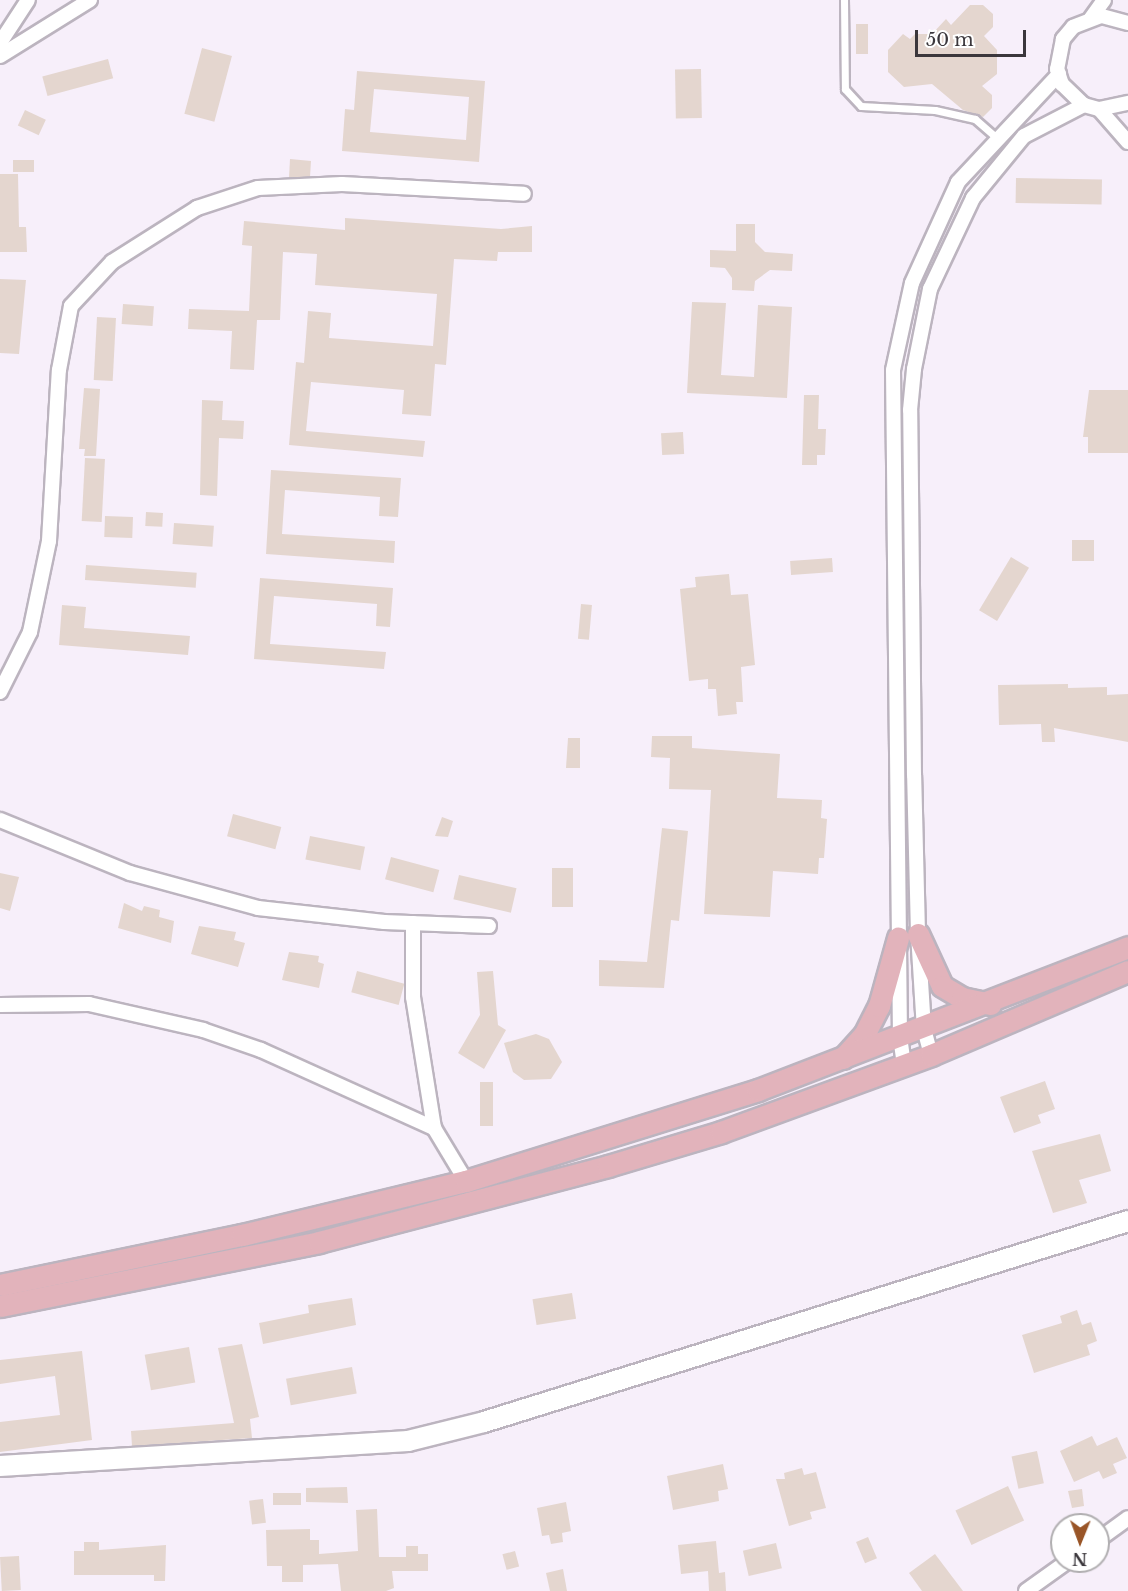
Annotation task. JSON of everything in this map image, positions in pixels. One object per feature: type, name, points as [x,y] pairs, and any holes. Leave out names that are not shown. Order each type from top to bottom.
[{"type":"main road","points":[[908,936],[942,986],[962,998],[991,1004]]},
{"type":"main road","points":[[841,1060],[864,1035],[879,1006],[908,936]]},
{"type":"main road","points":[[0,1285],[242,1235],[466,1182],[841,1060],[991,1004],[1128,947]]},
{"type":"main road","points":[[0,1306],[166,1276],[498,1197],[721,1132],[931,1055],[1128,971]]},
{"type":"street","points":[[0,43],[28,0]]},
{"type":"street","points":[[0,56],[90,0]]},
{"type":"street","points":[[1104,0],[1091,18],[1063,39],[1058,54],[1059,74],[1071,96],[1083,105],[1099,109],[1128,103]]},
{"type":"street","points":[[1091,18],[1117,17],[1128,22]]},
{"type":"street","points":[[931,1055],[924,1029],[908,936],[893,370],[912,282],[933,228],[958,182],[996,137],[1059,74]]},
{"type":"street","points":[[904,1065],[900,1038],[908,936],[910,410],[920,334],[940,262],[973,198],[1024,136],[1083,105]]},
{"type":"street","points":[[1099,109],[1128,142]]},
{"type":"street","points":[[0,692],[30,632],[49,541],[59,370],[71,306],[112,262],[197,208],[258,188],[342,184],[525,194]]},
{"type":"street","points":[[0,820],[130,873],[258,908],[413,923],[489,926]]},
{"type":"street","points":[[413,923],[413,997],[434,1128],[466,1182]]},
{"type":"street","points":[[0,1005],[89,1004],[203,1030],[261,1050],[434,1128]]},
{"type":"street","points":[[0,1466],[408,1441],[484,1422],[1128,1221]]},
{"type":"street","points":[[1110,1531],[1128,1518]]},
{"type":"street","points":[[1029,1590],[1052,1573]]},
{"type":"lane","points":[[844,0],[844,89],[861,106],[935,110],[975,119],[996,137]]},
{"type":"building","points":[[970,5],[983,5],[993,14],[993,27],[984,36],[997,50],[997,74],[982,86],[992,95],[992,108],[983,117],[963,110],[932,84],[904,87],[888,72],[888,50],[903,34],[910,39],[915,34],[932,34],[946,19],[951,25]]},
{"type":"building","points":[[856,24],[868,24],[868,54],[856,54]]},
{"type":"building","points":[[202,48],[232,56],[214,122],[184,114]]},
{"type":"building","points":[[108,59],[113,78],[47,96],[42,77]]},
{"type":"building","points":[[675,69],[701,69],[702,118],[676,118]]},
{"type":"building","points":[[357,71],[485,81],[479,162],[342,151],[345,109],[354,110]],"holes":[[[374,89],[469,97],[466,140],[370,132]]]},
{"type":"building","points":[[25,110],[46,120],[39,135],[18,125]]},
{"type":"building","points":[[290,159],[311,161],[310,177],[289,178]]},
{"type":"building","points":[[13,160],[34,160],[34,172],[13,172]]},
{"type":"building","points":[[0,174],[18,174],[19,227],[26,227],[27,252],[0,252]]},
{"type":"building","points":[[1016,178],[1102,180],[1102,204],[1016,203]]},
{"type":"building","points":[[345,218],[501,229],[532,226],[532,252],[498,252],[497,261],[454,259],[446,365],[435,364],[431,416],[402,414],[404,390],[311,382],[306,431],[425,441],[423,457],[289,445],[296,362],[304,363],[308,311],[331,313],[329,338],[433,346],[437,294],[315,285],[317,254],[283,252],[280,320],[257,320],[254,370],[230,369],[232,331],[188,329],[189,309],[249,311],[252,246],[242,245],[244,221],[345,230]]},
{"type":"building","points":[[736,224],[755,224],[755,242],[765,252],[793,254],[792,271],[770,270],[755,281],[754,291],[732,290],[732,278],[725,268],[710,267],[710,250],[736,251]]},
{"type":"building","points":[[0,279],[26,280],[19,354],[0,353]]},
{"type":"building","points":[[692,302],[726,303],[721,375],[754,377],[758,305],[792,307],[787,398],[687,393]]},
{"type":"building","points":[[123,304],[154,306],[153,326],[122,324]]},
{"type":"building","points":[[97,317],[116,318],[113,381],[94,380]]},
{"type":"building","points":[[84,388],[100,389],[96,456],[84,456],[85,449],[79,449]]},
{"type":"building","points":[[1089,390],[1128,390],[1128,453],[1088,453],[1088,437],[1083,437]]},
{"type":"building","points":[[804,395],[819,395],[818,429],[826,429],[825,455],[817,455],[817,465],[802,465]]},
{"type":"building","points":[[202,400],[223,401],[222,420],[244,421],[243,439],[219,438],[217,496],[200,495]]},
{"type":"building","points":[[683,432],[684,454],[662,455],[661,433]]},
{"type":"building","points":[[85,458],[105,459],[102,522],[82,521]]},
{"type":"building","points":[[271,470],[401,478],[398,517],[379,516],[380,497],[285,490],[282,534],[395,541],[394,563],[266,554]]},
{"type":"building","points":[[146,512],[163,513],[162,527],[145,526]]},
{"type":"building","points":[[105,516],[133,517],[132,538],[104,537]]},
{"type":"building","points":[[174,523],[214,526],[212,547],[173,544]]},
{"type":"building","points":[[1072,540],[1094,540],[1094,561],[1072,561]]},
{"type":"building","points":[[1011,557],[1029,568],[997,621],[979,610]]},
{"type":"building","points":[[832,558],[833,572],[791,575],[790,561]]},
{"type":"building","points":[[86,565],[197,573],[196,588],[85,580]]},
{"type":"building","points":[[729,574],[731,595],[748,594],[755,665],[741,667],[743,702],[736,702],[737,714],[718,716],[716,689],[708,689],[708,679],[689,681],[680,589],[696,587],[695,577]]},
{"type":"building","points":[[260,578],[393,588],[390,627],[376,626],[377,604],[274,596],[270,644],[386,652],[384,669],[254,659]]},
{"type":"building","points":[[581,604],[592,605],[589,640],[578,639]]},
{"type":"building","points":[[62,605],[86,607],[84,628],[190,636],[188,655],[59,645]]},
{"type":"building","points":[[1068,684],[1068,688],[1107,687],[1107,695],[1128,694],[1128,742],[1054,728],[1055,742],[1042,742],[1041,724],[999,725],[998,685]]},
{"type":"building","points":[[652,736],[692,736],[692,748],[780,754],[777,798],[822,800],[821,818],[827,819],[824,858],[819,858],[818,874],[773,871],[770,917],[704,914],[711,790],[669,789],[670,758],[651,757]]},
{"type":"building","points":[[568,738],[580,738],[580,768],[566,768]]},
{"type":"building","points":[[233,814],[281,827],[275,849],[227,836]]},
{"type":"building","points":[[442,817],[453,821],[448,837],[435,836]]},
{"type":"building","points":[[662,828],[688,831],[679,921],[671,920],[664,988],[599,986],[599,960],[647,962]]},
{"type":"building","points":[[310,836],[365,847],[360,870],[305,860]]},
{"type":"building","points":[[391,857],[439,870],[433,892],[385,879]]},
{"type":"building","points":[[552,868],[573,868],[573,907],[552,907]]},
{"type":"building","points":[[0,873],[19,877],[10,911],[0,908]]},
{"type":"building","points":[[459,875],[516,888],[511,913],[453,899]]},
{"type":"building","points":[[124,903],[142,911],[144,906],[160,910],[159,917],[174,921],[171,943],[118,928]]},
{"type":"building","points":[[199,926],[236,932],[234,940],[245,943],[238,967],[191,954]]},
{"type":"building","points":[[289,952],[319,956],[318,962],[324,964],[319,988],[282,980]]},
{"type":"building","points":[[357,971],[404,984],[399,1005],[351,992]]},
{"type":"building","points":[[493,971],[498,1025],[506,1030],[484,1069],[458,1053],[480,1015],[477,972]]},
{"type":"building","points":[[536,1034],[549,1039],[562,1062],[551,1079],[524,1080],[513,1072],[504,1043]]},
{"type":"building","points":[[1045,1081],[1055,1109],[1038,1115],[1041,1123],[1014,1133],[1000,1097]]},
{"type":"building","points":[[480,1082],[493,1082],[493,1126],[480,1126]]},
{"type":"building","points":[[1100,1134],[1111,1171],[1079,1180],[1087,1203],[1053,1213],[1032,1151]]},
{"type":"building","points":[[572,1293],[576,1319],[537,1325],[532,1299]]},
{"type":"building","points":[[352,1298],[356,1325],[263,1344],[259,1323],[309,1313],[308,1305]]},
{"type":"building","points":[[1077,1310],[1082,1325],[1091,1322],[1097,1341],[1087,1345],[1090,1355],[1034,1373],[1022,1335],[1062,1323],[1060,1316]]},
{"type":"building","points":[[242,1344],[259,1417],[250,1419],[252,1438],[132,1446],[131,1431],[234,1423],[218,1348]]},
{"type":"building","points":[[189,1347],[195,1382],[151,1390],[145,1355]]},
{"type":"building","points":[[82,1351],[92,1440],[0,1452],[0,1422],[60,1415],[55,1376],[0,1384],[0,1360]]},
{"type":"building","points":[[352,1367],[357,1394],[291,1405],[286,1379]]},
{"type":"building","points":[[1092,1436],[1097,1446],[1117,1437],[1127,1458],[1113,1464],[1117,1473],[1103,1479],[1099,1471],[1074,1482],[1060,1451]]},
{"type":"building","points":[[1037,1451],[1044,1483],[1018,1489],[1012,1456]]},
{"type":"building","points":[[723,1464],[728,1489],[718,1491],[719,1501],[673,1510],[667,1476]]},
{"type":"building","points":[[802,1468],[804,1475],[816,1472],[826,1508],[810,1512],[812,1519],[789,1526],[776,1479],[785,1479],[784,1473]]},
{"type":"building","points":[[1008,1486],[1024,1520],[971,1545],[955,1511]]},
{"type":"building","points":[[347,1487],[348,1503],[306,1502],[306,1488]]},
{"type":"building","points":[[1082,1489],[1084,1506],[1072,1508],[1068,1491]]},
{"type":"building","points":[[273,1493],[301,1493],[301,1505],[273,1505]]},
{"type":"building","points":[[263,1499],[266,1523],[252,1525],[249,1501]]},
{"type":"building","points":[[566,1502],[571,1531],[562,1533],[563,1542],[551,1544],[549,1535],[542,1536],[537,1508]]},
{"type":"building","points":[[377,1509],[379,1557],[406,1557],[406,1546],[418,1546],[418,1554],[428,1554],[428,1571],[392,1571],[394,1588],[386,1591],[341,1591],[338,1564],[303,1565],[303,1582],[282,1582],[282,1566],[267,1566],[266,1530],[310,1529],[310,1540],[319,1540],[319,1554],[358,1551],[356,1510]]},
{"type":"building","points":[[868,1537],[877,1558],[865,1563],[856,1542]]},
{"type":"building","points":[[716,1541],[719,1573],[725,1572],[726,1591],[709,1591],[708,1571],[681,1574],[678,1545]]},
{"type":"building","points":[[84,1542],[99,1542],[99,1550],[166,1545],[165,1581],[154,1581],[154,1575],[74,1575],[74,1551],[84,1551]]},
{"type":"building","points":[[776,1543],[782,1568],[749,1576],[743,1551]]},
{"type":"building","points":[[515,1551],[519,1566],[507,1570],[502,1554]]},
{"type":"building","points":[[935,1554],[963,1591],[922,1591],[909,1573]]},
{"type":"building","points":[[19,1556],[21,1590],[2,1591],[0,1557]]},
{"type":"building","points":[[563,1569],[567,1591],[550,1591],[546,1573]]}]
